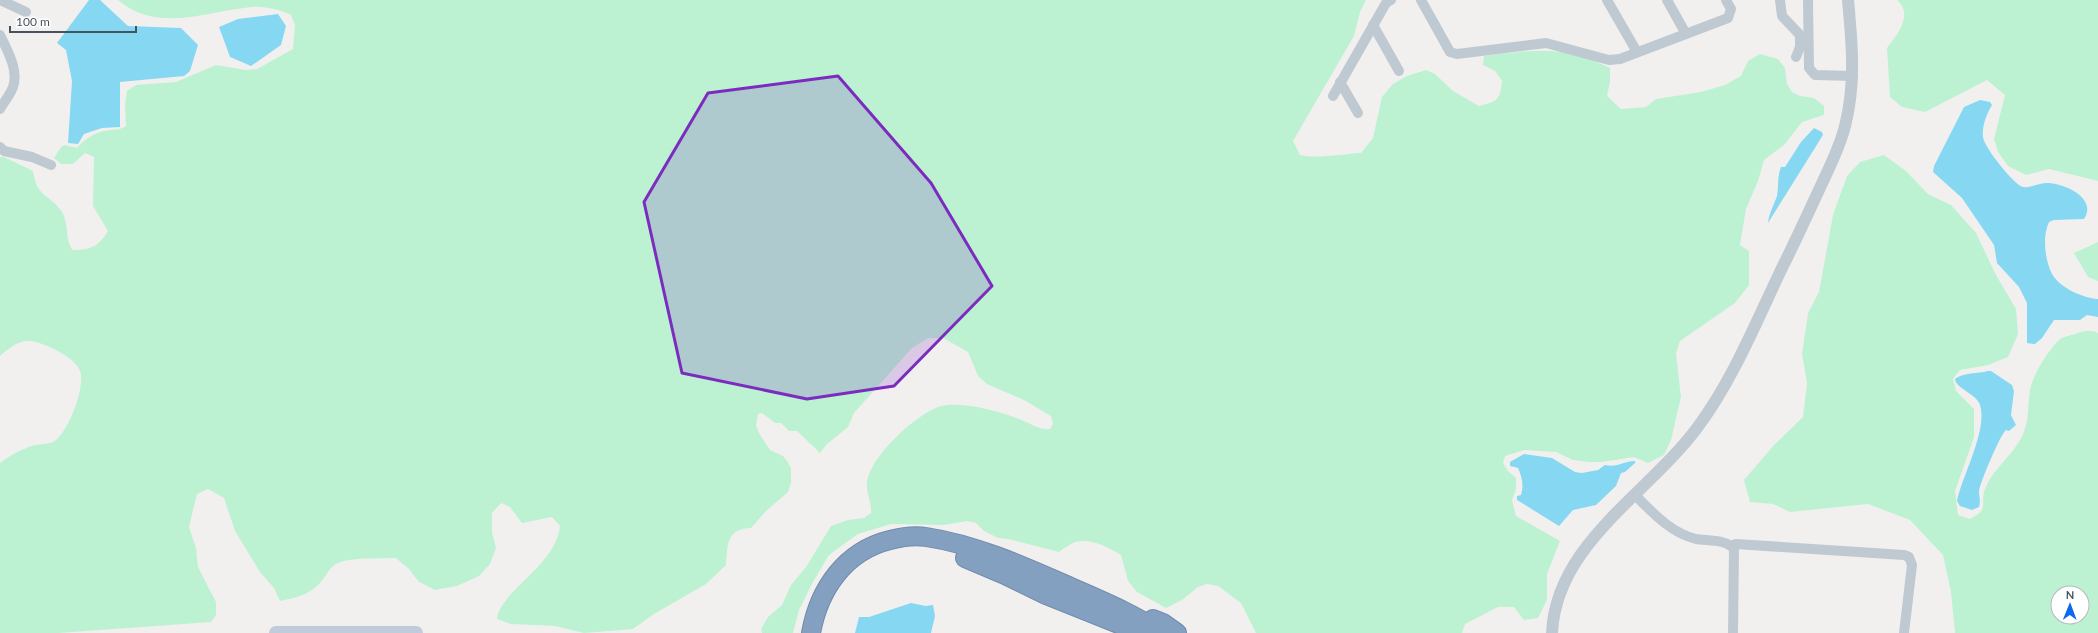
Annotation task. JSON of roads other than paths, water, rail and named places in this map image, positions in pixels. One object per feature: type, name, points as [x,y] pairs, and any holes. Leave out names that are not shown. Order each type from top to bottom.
[{"type":"highway","points":[[811,633],[814,615],[825,589],[840,570],[857,554],[880,543],[906,537],[926,537],[977,550],[1024,567],[1141,633]]},
{"type":"highway","points":[[820,633],[825,612],[832,593],[845,574],[863,559],[883,550],[906,545],[924,545],[946,551],[1005,574],[1046,595],[1089,604],[1163,623],[1177,633]]},
{"type":"highway","points":[[1089,604],[1130,633]]},
{"type":"highway","points":[[1089,604],[1161,633]]},
{"type":"main road","points":[[276,633],[416,633]]},
{"type":"street","points":[[0,0],[26,12]]},
{"type":"street","points":[[1333,96],[1386,3],[1391,0]]},
{"type":"street","points":[[1421,0],[1450,52],[1457,54],[1546,43],[1609,60],[1620,59],[1728,18],[1731,9],[1726,0]]},
{"type":"street","points":[[1607,0],[1637,52]]},
{"type":"street","points":[[1667,0],[1686,34]]},
{"type":"street","points":[[1780,0],[1784,19],[1800,35],[1800,47],[1796,57]]},
{"type":"street","points":[[1808,0],[1809,68],[1815,75],[1853,76]]},
{"type":"street","points":[[1552,633],[1553,616],[1560,588],[1574,562],[1592,540],[1636,496],[1697,428],[1720,393],[1835,155],[1845,128],[1853,76],[1848,0]]},
{"type":"street","points":[[1373,25],[1399,71]]},
{"type":"street","points":[[0,35],[10,57],[14,81],[10,93],[0,109]]},
{"type":"street","points":[[1340,82],[1358,114]]},
{"type":"street","points":[[0,147],[4,151],[32,157],[51,165]]},
{"type":"street","points":[[1636,496],[1662,521],[1679,532],[1694,538],[1726,543],[1734,549],[1733,633]]},
{"type":"street","points":[[1731,546],[1736,544],[1904,555],[1909,557],[1912,565],[1904,633]]},
{"type":"water","points":[[89,0],[100,0],[128,26],[181,28],[198,45],[190,71],[184,76],[120,82],[120,127],[102,128],[84,134],[78,144],[68,143],[72,81],[66,50],[57,43]]},
{"type":"water","points":[[278,14],[286,26],[281,45],[251,66],[230,57],[219,27],[238,19]]},
{"type":"water","points":[[1980,100],[1990,102],[1992,105],[1984,125],[1983,137],[1985,142],[1988,149],[2013,180],[2023,187],[2047,183],[2062,186],[2077,193],[2083,198],[2087,205],[2087,211],[2084,219],[2054,220],[2049,222],[2045,248],[2052,274],[2060,284],[2086,297],[2098,299],[2098,317],[2087,315],[2080,320],[2054,320],[2042,338],[2035,344],[2027,343],[2027,303],[2019,287],[1997,263],[1994,245],[1962,198],[1933,172],[1934,166],[1964,107]]},
{"type":"water","points":[[1814,128],[1822,132],[1823,135],[1768,223],[1770,212],[1777,196],[1781,167],[1785,167],[1801,142]]},
{"type":"water","points":[[1991,371],[2012,385],[2014,391],[2011,415],[2016,425],[2009,431],[2006,430],[1999,441],[1980,486],[1979,507],[1972,510],[1960,506],[1957,501],[1978,440],[1982,415],[1980,405],[1975,397],[1959,386],[1955,379],[1966,374]]},
{"type":"water","points":[[1524,454],[1552,458],[1575,472],[1582,473],[1598,470],[1605,465],[1613,466],[1635,461],[1635,463],[1625,472],[1621,473],[1616,486],[1596,505],[1573,510],[1559,526],[1517,500],[1517,496],[1521,495],[1521,475],[1518,468],[1510,466],[1510,462]]},
{"type":"water","points":[[911,603],[926,606],[933,605],[935,616],[931,633],[855,633],[859,617],[869,617]]}]
